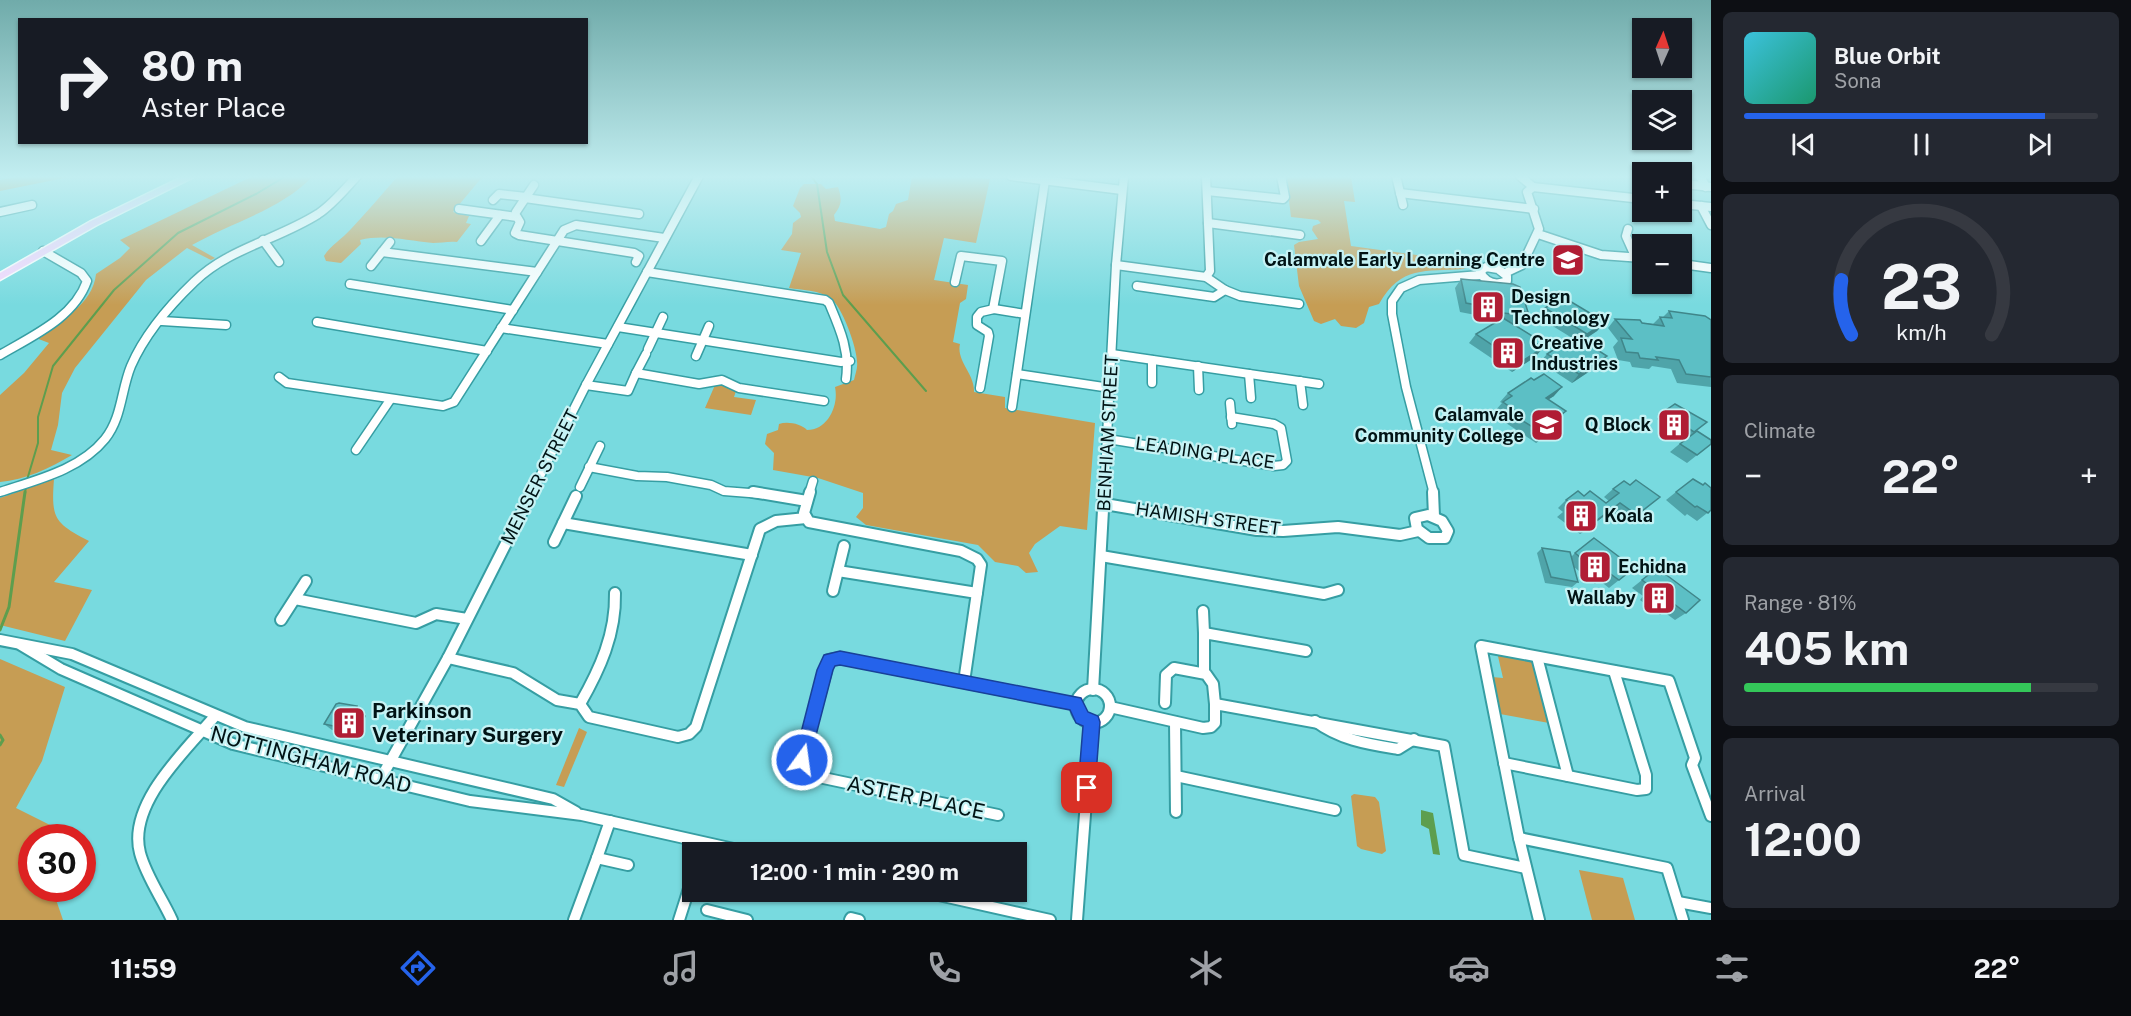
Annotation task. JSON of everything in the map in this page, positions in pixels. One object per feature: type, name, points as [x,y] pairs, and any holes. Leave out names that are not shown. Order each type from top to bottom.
[{"type":"main road","points":[[0,277],[103,219]]},
{"type":"street","points":[[0,492],[73,464],[90,453],[104,440],[114,426],[131,366],[138,351],[194,282],[211,267],[306,219]]},
{"type":"street","points":[[481,241],[497,219]]},
{"type":"street","points":[[520,219],[515,230],[519,236],[634,253],[639,256],[636,262]]},
{"type":"street","points":[[605,229],[611,219]]},
{"type":"street","name":"MENSER STREET","points":[[381,778],[448,658],[586,385],[675,219]]},
{"type":"street","points":[[1012,407],[1039,219]]},
{"type":"street","name":"BENHIAM STREET","points":[[1093,690],[1120,219]]},
{"type":"street","points":[[1206,277],[1210,271],[1208,219]]},
{"type":"street","points":[[1505,273],[1522,265],[1538,234],[1537,219]]},
{"type":"street","points":[[1208,223],[1300,235]]},
{"type":"street","points":[[279,377],[287,383],[390,400],[434,406],[454,402],[557,241],[569,226],[576,225],[664,238]]},
{"type":"street","points":[[1628,229],[1626,236],[1632,246]]},
{"type":"street","points":[[1286,233],[1287,243]]},
{"type":"street","points":[[1538,234],[1601,255],[1632,257]]},
{"type":"street","points":[[263,240],[279,262]]},
{"type":"street","points":[[371,266],[390,242]]},
{"type":"street","points":[[634,253],[639,244]]},
{"type":"street","points":[[0,355],[68,311],[85,290],[87,281],[81,273],[43,251]]},
{"type":"street","points":[[382,252],[537,272]]},
{"type":"street","points":[[955,282],[961,256],[1002,261],[993,309]]},
{"type":"street","points":[[1116,265],[1206,277],[1225,290],[1240,296],[1299,304]]},
{"type":"street","points":[[1692,265],[1711,268]]},
{"type":"street","points":[[1434,516],[1435,500],[1406,387],[1392,314],[1392,301],[1401,288],[1419,280],[1480,275],[1489,282],[1502,284],[1508,279],[1505,273],[1498,269],[1486,267],[1480,270],[1480,275]]},
{"type":"street","points":[[647,272],[825,300],[829,303],[844,338],[850,361],[846,379]]},
{"type":"street","points":[[350,284],[513,310]]},
{"type":"street","points":[[1137,286],[1214,297],[1225,290]]},
{"type":"street","points":[[980,388],[989,336],[977,325],[976,320],[982,311],[993,309],[1025,314]]},
{"type":"street","points":[[586,385],[628,391],[663,317]]},
{"type":"street","points":[[162,321],[226,325]]},
{"type":"street","points":[[316,322],[486,351]]},
{"type":"street","points":[[696,356],[709,326]]},
{"type":"street","points":[[618,327],[841,362],[850,361]]},
{"type":"street","points":[[501,328],[608,344]]},
{"type":"street","points":[[1112,354],[1319,384]]},
{"type":"street","points":[[1152,360],[1152,383]]},
{"type":"street","points":[[1198,366],[1199,390]]},
{"type":"street","points":[[636,374],[699,384],[722,380],[739,388],[824,401]]},
{"type":"street","points":[[1017,374],[1110,388]]},
{"type":"street","points":[[1249,374],[1251,398]]},
{"type":"street","points":[[1300,381],[1303,405]]},
{"type":"street","points":[[356,450],[390,400]]},
{"type":"street","name":"LEADING PLACE","points":[[1108,439],[1274,466],[1283,465],[1287,460],[1281,428],[1274,424],[1231,421],[1230,403]]},
{"type":"street","points":[[554,542],[600,446]]},
{"type":"street","points":[[590,467],[637,476],[667,477],[711,485],[724,491],[752,492],[807,501]]},
{"type":"street","points":[[813,481],[804,513],[810,522],[971,554],[981,565],[964,682]]},
{"type":"street","name":"HAMISH STREET","points":[[1105,504],[1257,530],[1283,531],[1338,527],[1400,535],[1418,531]]},
{"type":"street","points":[[1423,514],[1434,516],[1446,527],[1445,538],[1431,540],[1415,526],[1415,519],[1423,514]]},
{"type":"street","points":[[448,658],[513,673],[557,700],[580,704],[589,717],[678,736],[689,734],[696,727],[760,529],[766,523],[775,520],[790,521],[806,518]]},
{"type":"street","points":[[563,523],[752,555]]},
{"type":"street","points":[[832,591],[844,546]]},
{"type":"street","points":[[1101,556],[1324,594],[1338,590]]},
{"type":"street","points":[[838,571],[977,593]]},
{"type":"street","points":[[281,620],[306,581]]},
{"type":"street","points":[[580,704],[590,687],[614,626],[617,608],[615,592]]},
{"type":"street","points":[[295,599],[416,623],[436,614],[467,619]]},
{"type":"street","points":[[1203,612],[1204,673]]},
{"type":"street","points":[[1204,633],[1306,651]]},
{"type":"street","name":"NOTTINGHAM ROAD","points":[[0,640],[72,654],[245,727],[553,799],[582,815]]},
{"type":"street","name":"NOTTINGHAM ROAD","points":[[21,645],[62,669],[233,744],[470,801],[582,815],[684,842]]},
{"type":"street","points":[[1539,920],[1519,838],[1480,646],[1669,681],[1695,758],[1692,765],[1711,816]]},
{"type":"street","points":[[1537,657],[1568,776]]},
{"type":"street","name":"ASTER PLACE","points":[[998,815],[814,776],[806,770],[802,760],[829,660],[840,658],[1075,704]]},
{"type":"street","points":[[1110,707],[1203,728],[1211,727],[1215,723],[1214,684],[1204,673],[1174,668],[1170,670],[1166,675],[1165,703]]},
{"type":"street","points":[[1504,763],[1637,790],[1646,789],[1646,775],[1614,671]]},
{"type":"street","points":[[1093,690],[1107,698],[1110,707],[1108,717],[1092,722],[1082,717],[1075,704],[1080,693],[1093,690]]},
{"type":"street","points":[[1215,704],[1444,746],[1464,855],[1526,868]]},
{"type":"street","points":[[172,920],[139,852],[137,830],[143,812],[156,789],[215,716]]},
{"type":"street","points":[[1077,920],[1092,722]]},
{"type":"street","points":[[1175,722],[1176,812]]},
{"type":"street","points":[[1176,776],[1335,810]]},
{"type":"street","points":[[574,920],[610,821]]},
{"type":"street","points":[[1519,838],[1667,868],[1683,920]]},
{"type":"street","points":[[597,858],[628,865]]},
{"type":"street","points":[[679,920],[685,902]]},
{"type":"street","points":[[970,902],[1050,920]]},
{"type":"street","points":[[1678,902],[1711,908]]},
{"type":"street","points":[[706,910],[747,920]]},
{"type":"street","points":[[850,920],[850,918],[860,920]]},
{"type":"shaded area","points":[[164,219],[246,219],[192,245],[215,258],[211,260],[187,248],[146,280],[75,368],[62,393],[58,425],[51,450],[72,455],[37,473],[0,482],[0,395],[24,373],[49,343],[36,338],[74,311],[89,294],[96,274],[120,258],[130,248],[120,240]]},
{"type":"shaded area","points":[[360,219],[468,219],[466,223],[471,224],[457,242],[433,243],[369,238],[360,240],[361,244],[341,263],[326,261],[324,256],[327,252]]},
{"type":"shaded area","points":[[798,219],[835,219],[835,221],[880,229],[886,227],[888,219],[981,219],[976,243],[944,238],[934,280],[968,285],[966,299],[960,303],[953,342],[960,344],[959,350],[972,379],[974,392],[1005,397],[1005,408],[1095,423],[1087,530],[1060,526],[1035,544],[1029,553],[1038,572],[1026,573],[1018,566],[995,562],[978,545],[866,525],[856,517],[863,508],[863,493],[818,478],[773,470],[774,453],[765,444],[767,434],[778,430],[779,424],[783,423],[798,425],[807,430],[821,426],[833,409],[835,387],[854,380],[857,367],[852,337],[835,302],[820,293],[789,288],[801,253],[781,250],[792,234],[793,223]]},
{"type":"shaded area","points":[[1308,219],[1347,219],[1351,246],[1468,262],[1464,269],[1415,273],[1396,282],[1379,304],[1369,307],[1364,323],[1356,328],[1341,326],[1335,319],[1321,324],[1314,321],[1299,286],[1294,245],[1318,239],[1312,230],[1313,226],[1321,223],[1318,220]]},
{"type":"shaded area","points":[[721,384],[736,391],[734,397],[756,400],[751,415],[705,408],[715,385]]},
{"type":"shaded area","points":[[54,479],[53,503],[57,518],[68,529],[89,541],[54,582],[92,590],[65,641],[0,625],[0,498]]},
{"type":"shaded area","points":[[1497,652],[1533,659],[1549,723],[1500,714],[1492,677],[1503,678]]},
{"type":"shaded area","points":[[0,659],[65,687],[42,761],[16,808],[48,824],[18,824],[18,902],[57,902],[63,920],[0,920]]},
{"type":"shaded area","points":[[579,728],[587,732],[564,787],[556,785]]},
{"type":"shaded area","points":[[1354,794],[1375,797],[1379,802],[1386,851],[1382,854],[1357,846],[1351,796]]},
{"type":"shaded area","points":[[1421,810],[1433,813],[1440,855],[1433,854],[1429,829],[1421,825]]},
{"type":"shaded area","points":[[1579,870],[1623,878],[1635,920],[1592,920]]},
{"type":"building","points":[[1461,279],[1513,284],[1520,287],[1528,312],[1520,311],[1521,315],[1494,312],[1493,308],[1466,303]]},
{"type":"building","points":[[1563,297],[1605,322],[1587,334],[1545,308]]},
{"type":"building","points":[[1669,311],[1705,316],[1711,320],[1711,377],[1686,374],[1679,360],[1656,357],[1658,360],[1640,358],[1638,353],[1626,352],[1621,338],[1632,339],[1615,319],[1640,320],[1642,323],[1664,326],[1660,317],[1672,318]]},
{"type":"building","points":[[1503,318],[1537,339],[1533,341],[1543,348],[1519,363],[1476,334]]},
{"type":"building","points":[[1580,339],[1607,356],[1579,374],[1547,354],[1564,343],[1570,346]]},
{"type":"building","points":[[1544,374],[1562,387],[1546,398],[1566,411],[1548,424],[1553,428],[1544,434],[1510,413],[1514,410],[1503,402],[1512,396],[1508,393],[1531,378],[1534,380]]},
{"type":"building","points":[[1675,404],[1707,422],[1694,432],[1668,415],[1670,413],[1666,410]]},
{"type":"building","points":[[1697,431],[1711,440],[1711,444],[1697,455],[1680,444]]},
{"type":"building","points":[[1693,479],[1711,488],[1711,510],[1708,513],[1695,507],[1676,492]]},
{"type":"building","points":[[1636,480],[1660,497],[1637,515],[1620,503],[1589,526],[1566,509],[1572,504],[1566,500],[1578,491],[1584,496],[1590,491],[1606,503],[1619,493],[1613,489],[1624,481],[1630,485]]},
{"type":"building","points":[[1594,538],[1634,568],[1619,580],[1609,573],[1604,576],[1575,553]]},
{"type":"building","points":[[1542,548],[1570,552],[1578,582],[1551,577]]},
{"type":"building","points":[[1657,568],[1700,600],[1686,613],[1674,604],[1671,607],[1650,592],[1654,589],[1642,580]]},
{"type":"building","points":[[336,704],[357,706],[356,708],[359,709],[348,729],[324,724]]},
{"type":"waterway","points":[[27,480],[38,443],[38,417],[53,366],[114,290],[178,233],[206,219]]},
{"type":"waterway","points":[[822,219],[827,252],[843,295],[926,391]]},
{"type":"waterway","points":[[25,494],[26,486]]},
{"type":"waterway","points":[[0,630],[9,607],[25,492]]},
{"type":"waterway","points":[[0,735],[3,740],[0,745]]},
{"type":"place","name":"Calamvale Early Learning Centre","points":[[1568,260]]},
{"type":"place","name":"Design Technology","points":[[1488,307]]},
{"type":"place","name":"Creative Industries","points":[[1508,353]]},
{"type":"place","name":"Calamvale Community College","points":[[1547,425]]},
{"type":"place","name":"Q Block","points":[[1674,425]]},
{"type":"place","name":"Koala","points":[[1581,516]]},
{"type":"place","name":"Echidna","points":[[1595,567]]},
{"type":"place","name":"Wallaby","points":[[1659,598]]},
{"type":"place","name":"Parkinson Veterinary Surgery","points":[[349,723]]},
{"type":"route","points":[[802,760],[825,670],[829,660],[840,658],[1075,704],[1078,713],[1092,722],[1087,788]]}]
